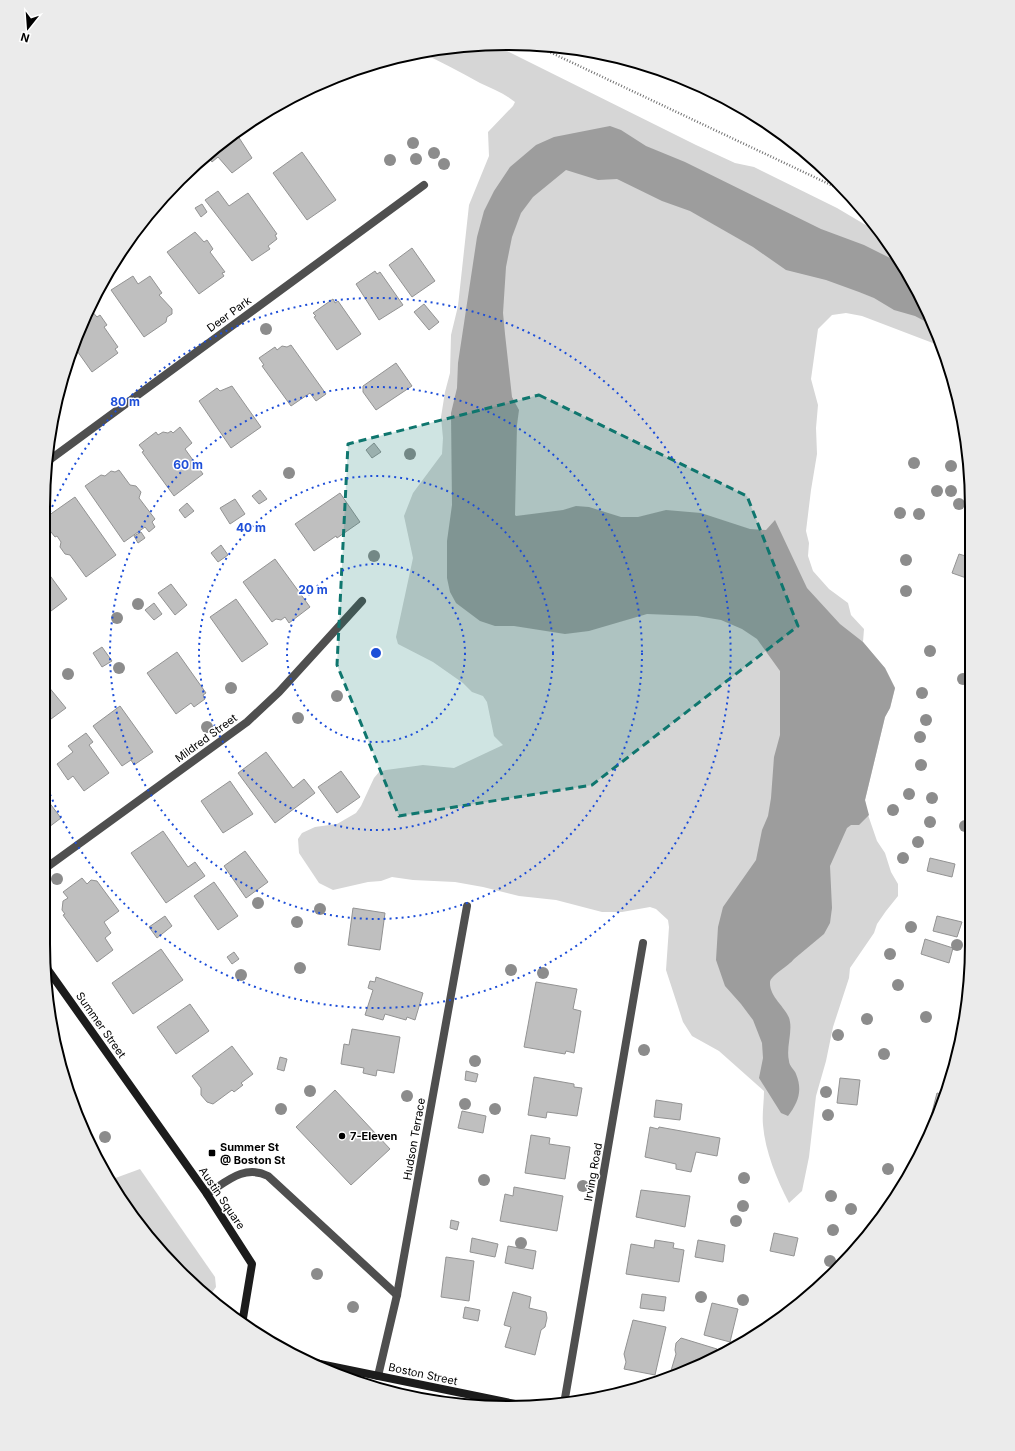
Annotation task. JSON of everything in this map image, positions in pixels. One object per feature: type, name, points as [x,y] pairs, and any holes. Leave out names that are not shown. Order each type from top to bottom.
[{"type":"main road","name":"Summer Street","points":[[51,974],[137,1096]]},
{"type":"main road","name":"Austin Square","points":[[137,1096],[207,1194],[252,1264],[243,1317]]},
{"type":"main road","name":"Boston Street","points":[[335,1367],[480,1400]]},
{"type":"street","name":"Deer Park","points":[[53,457],[424,185]]},
{"type":"street","name":"Mildred Street","points":[[50,865],[247,722],[279,692],[362,601]]},
{"type":"street","name":"Hudson Terrace","points":[[378,1376],[397,1295],[467,906]]},
{"type":"street","name":"Irving Road","points":[[565,1397],[643,943]]},
{"type":"street","points":[[207,1194],[243,1172],[253,1171],[268,1176],[397,1295]]},
{"type":"path","points":[[549,52],[831,184]]},
{"type":"highlighted area","points":[[539,395],[747,496],[798,626],[592,785],[399,816],[337,665],[348,444]]},
{"type":"shaded area","points":[[505,50],[696,145],[735,163],[754,167],[837,208],[867,225],[888,253],[918,305],[935,344],[862,316],[846,313],[832,315],[818,329],[811,379],[818,405],[816,428],[817,454],[806,531],[809,543],[808,556],[813,571],[829,589],[848,603],[851,615],[864,629],[863,642],[885,668],[895,688],[890,708],[885,717],[865,800],[866,809],[877,841],[885,853],[891,872],[898,884],[898,896],[877,924],[874,933],[850,968],[849,978],[833,1027],[826,1061],[816,1096],[809,1157],[802,1191],[789,1203],[776,1175],[766,1145],[763,1121],[764,1091],[719,1051],[692,1036],[683,1022],[666,970],[669,927],[668,920],[656,909],[650,907],[622,912],[602,912],[556,900],[519,896],[455,882],[413,880],[392,877],[381,881],[368,882],[333,890],[319,883],[299,853],[298,839],[302,833],[315,827],[337,824],[356,813],[361,806],[374,778],[379,772],[423,765],[454,768],[503,745],[494,736],[487,702],[483,696],[472,692],[463,683],[433,662],[398,644],[396,637],[413,558],[404,516],[413,493],[442,454],[443,438],[441,417],[450,373],[451,335],[458,306],[469,205],[489,156],[488,132],[515,102],[430,57],[478,51]]},
{"type":"shaded area","points":[[610,126],[621,130],[646,146],[685,162],[821,229],[864,245],[892,259],[904,279],[925,321],[915,316],[894,310],[874,298],[859,292],[826,280],[786,270],[753,247],[690,211],[662,201],[617,179],[598,180],[566,170],[533,197],[521,213],[512,237],[506,267],[503,313],[512,397],[519,410],[517,425],[515,515],[563,510],[576,506],[589,507],[621,517],[638,517],[666,510],[701,513],[750,529],[766,530],[775,520],[807,588],[840,624],[863,642],[885,668],[895,688],[890,708],[885,717],[865,800],[869,815],[859,825],[851,825],[847,828],[830,866],[832,908],[830,923],[824,934],[777,973],[770,982],[773,993],[789,1017],[789,1063],[795,1072],[799,1086],[797,1101],[788,1116],[781,1113],[759,1078],[763,1058],[762,1043],[753,1020],[725,986],[716,960],[718,927],[723,907],[756,860],[762,830],[768,816],[774,757],[780,735],[780,671],[757,639],[742,629],[721,620],[697,616],[647,614],[589,631],[565,634],[514,626],[495,626],[480,621],[456,603],[450,592],[447,578],[447,541],[452,505],[451,413],[457,388],[458,363],[477,237],[484,211],[494,191],[510,167],[536,145],[554,137]]},
{"type":"shaded area","points":[[140,1169],[215,1277],[216,1287],[212,1292],[184,1267],[164,1245],[127,1198],[115,1178]]},
{"type":"building","points":[[239,138],[252,158],[232,173],[218,157],[212,162],[211,160]]},
{"type":"building","points":[[302,152],[336,200],[307,220],[273,173]]},
{"type":"building","points":[[218,191],[229,206],[248,193],[277,234],[275,235],[277,239],[268,246],[270,249],[252,261],[205,200]]},
{"type":"building","points":[[202,204],[207,212],[201,217],[195,208]]},
{"type":"building","points":[[195,232],[204,242],[207,240],[213,249],[210,252],[225,272],[222,273],[224,276],[199,294],[167,252]]},
{"type":"building","points":[[412,248],[435,281],[412,297],[389,265]]},
{"type":"building","points":[[375,271],[377,274],[380,272],[403,305],[379,320],[356,284]]},
{"type":"building","points":[[133,276],[138,284],[150,276],[162,293],[159,295],[172,309],[172,314],[167,317],[166,322],[144,337],[111,290]]},
{"type":"building","points":[[333,299],[335,303],[338,301],[361,334],[337,350],[314,317],[316,316],[313,313]]},
{"type":"building","points":[[424,304],[439,322],[429,330],[414,312]]},
{"type":"building","points":[[93,313],[97,317],[100,315],[107,325],[104,327],[118,347],[115,349],[118,353],[92,372],[77,351]]},
{"type":"building","points":[[291,345],[326,394],[316,401],[310,393],[291,406],[262,366],[264,365],[259,358],[275,347],[277,350],[282,346],[287,347]]},
{"type":"building","points":[[396,363],[412,386],[376,410],[363,392],[363,386]]},
{"type":"building","points":[[232,386],[261,427],[231,448],[199,401],[217,388],[220,391]]},
{"type":"building","points":[[180,427],[192,443],[185,449],[203,474],[174,496],[142,452],[144,451],[139,445],[156,432],[158,435],[163,432],[168,433],[171,431],[173,433]]},
{"type":"building","points":[[374,443],[381,452],[372,458],[366,450]]},
{"type":"building","points":[[119,470],[130,485],[136,486],[141,492],[139,498],[155,519],[152,522],[155,527],[149,532],[145,527],[124,542],[85,486],[101,475],[105,476],[111,471],[115,472]]},
{"type":"building","points":[[260,490],[267,499],[259,504],[252,496]]},
{"type":"building","points":[[340,493],[360,522],[337,538],[336,536],[314,551],[295,524]]},
{"type":"building","points":[[75,497],[116,555],[86,577],[70,555],[65,554],[60,547],[61,542],[57,536],[55,537],[50,531],[50,514]]},
{"type":"building","points":[[235,499],[245,514],[230,524],[220,508]]},
{"type":"building","points":[[187,503],[194,511],[185,518],[179,510]]},
{"type":"building","points":[[141,532],[145,538],[138,543],[134,536]]},
{"type":"building","points":[[221,545],[228,555],[218,562],[211,553]]},
{"type":"building","points":[[959,554],[965,556],[965,578],[952,573]]},
{"type":"building","points":[[275,559],[310,607],[289,623],[285,617],[281,620],[276,619],[272,622],[243,582]]},
{"type":"building","points":[[50,576],[67,599],[50,612]]},
{"type":"building","points":[[171,584],[187,605],[175,615],[158,593]]},
{"type":"building","points":[[236,599],[268,644],[242,662],[210,617]]},
{"type":"building","points":[[154,603],[162,614],[154,620],[145,610]]},
{"type":"building","points":[[102,647],[112,661],[102,667],[93,653]]},
{"type":"building","points":[[177,652],[206,693],[203,695],[205,699],[194,707],[191,703],[176,714],[147,673]]},
{"type":"building","points":[[50,689],[66,708],[51,719],[50,718]]},
{"type":"building","points":[[120,706],[153,752],[134,765],[131,760],[122,766],[93,726]]},
{"type":"building","points":[[86,733],[93,742],[89,745],[109,773],[84,791],[73,776],[68,780],[57,764],[73,752],[68,746]]},
{"type":"building","points":[[266,752],[293,788],[304,779],[315,793],[275,823],[238,773]]},
{"type":"building","points":[[341,771],[360,797],[337,813],[318,787]]},
{"type":"building","points":[[230,781],[253,814],[223,833],[201,801]]},
{"type":"building","points":[[50,804],[61,818],[50,826]]},
{"type":"building","points":[[163,831],[188,867],[195,862],[205,876],[166,903],[131,853]]},
{"type":"building","points":[[245,851],[268,882],[246,898],[224,866]]},
{"type":"building","points":[[930,858],[955,864],[952,877],[927,871]]},
{"type":"building","points":[[82,878],[87,884],[91,880],[97,881],[119,911],[104,922],[111,933],[105,938],[113,950],[97,962],[63,915],[65,914],[62,910],[63,901],[68,898],[63,892]]},
{"type":"building","points":[[214,882],[238,916],[218,930],[194,896]]},
{"type":"building","points":[[353,908],[385,913],[380,950],[348,945]]},
{"type":"building","points":[[165,916],[172,926],[157,938],[149,927]]},
{"type":"building","points":[[937,916],[962,922],[957,937],[933,931]]},
{"type":"building","points":[[925,939],[953,948],[949,963],[921,954]]},
{"type":"building","points":[[161,949],[183,980],[133,1014],[112,983]]},
{"type":"building","points":[[234,952],[239,959],[232,964],[227,957]]},
{"type":"building","points":[[376,977],[423,993],[415,1020],[407,1017],[406,1020],[385,1014],[383,1020],[365,1015],[373,990],[368,988],[370,981],[375,982]]},
{"type":"building","points":[[536,982],[577,989],[573,1009],[581,1011],[574,1053],[566,1051],[565,1054],[524,1047]]},
{"type":"building","points":[[190,1004],[209,1031],[176,1054],[157,1027]]},
{"type":"building","points":[[352,1029],[400,1037],[394,1073],[377,1070],[376,1076],[363,1073],[364,1068],[341,1064],[344,1044],[349,1045]]},
{"type":"building","points":[[232,1046],[253,1074],[241,1083],[243,1085],[234,1092],[232,1090],[213,1104],[207,1102],[201,1095],[201,1088],[192,1076]]},
{"type":"building","points":[[280,1057],[287,1059],[284,1071],[277,1069]]},
{"type":"building","points":[[466,1071],[478,1074],[476,1082],[465,1080]]},
{"type":"building","points":[[534,1077],[574,1084],[574,1087],[582,1088],[577,1116],[547,1112],[546,1118],[528,1115]]},
{"type":"building","points":[[840,1078],[860,1080],[857,1105],[837,1103]]},
{"type":"building","name":"7-Eleven","points":[[335,1090],[390,1149],[351,1185],[296,1127]]},
{"type":"building","points":[[937,1093],[940,1094],[931,1117]]},
{"type":"building","points":[[656,1100],[682,1104],[680,1120],[654,1117]]},
{"type":"building","points":[[462,1111],[486,1116],[483,1133],[458,1128]]},
{"type":"building","points":[[650,1127],[658,1129],[659,1127],[720,1138],[717,1156],[696,1152],[691,1172],[676,1169],[676,1164],[645,1157]]},
{"type":"building","points":[[531,1135],[550,1138],[549,1144],[570,1147],[565,1179],[525,1173]]},
{"type":"building","points":[[514,1187],[563,1196],[557,1231],[500,1221],[505,1194],[513,1196]]},
{"type":"building","points":[[641,1190],[690,1196],[685,1227],[636,1217]]},
{"type":"building","points":[[451,1220],[459,1222],[457,1230],[450,1228]]},
{"type":"building","points":[[774,1233],[798,1238],[794,1256],[770,1251]]},
{"type":"building","points":[[472,1238],[498,1244],[495,1257],[470,1252]]},
{"type":"building","points":[[655,1240],[674,1243],[673,1248],[684,1250],[679,1282],[626,1274],[631,1244],[654,1248]]},
{"type":"building","points":[[698,1240],[725,1245],[723,1262],[695,1257]]},
{"type":"building","points":[[508,1246],[536,1251],[533,1269],[505,1263]]},
{"type":"building","points":[[446,1257],[474,1261],[469,1301],[441,1297]]},
{"type":"building","points":[[513,1292],[531,1297],[529,1308],[546,1312],[547,1318],[545,1327],[541,1330],[535,1355],[505,1347],[511,1327],[504,1325]]},
{"type":"building","points":[[642,1294],[666,1297],[664,1311],[640,1308]]},
{"type":"building","points":[[712,1303],[738,1309],[730,1342],[704,1335]]},
{"type":"building","points":[[465,1307],[480,1310],[478,1321],[463,1318]]},
{"type":"building","points":[[633,1320],[666,1327],[655,1375],[624,1369],[626,1362],[624,1354]]},
{"type":"building","points":[[681,1338],[717,1349],[710,1354],[671,1371],[676,1354],[676,1343]]},
{"type":"place","name":"7-Eleven","points":[[342,1136]]},
{"type":"place","name":"Summer St @ Boston St","points":[[212,1153]]}]
